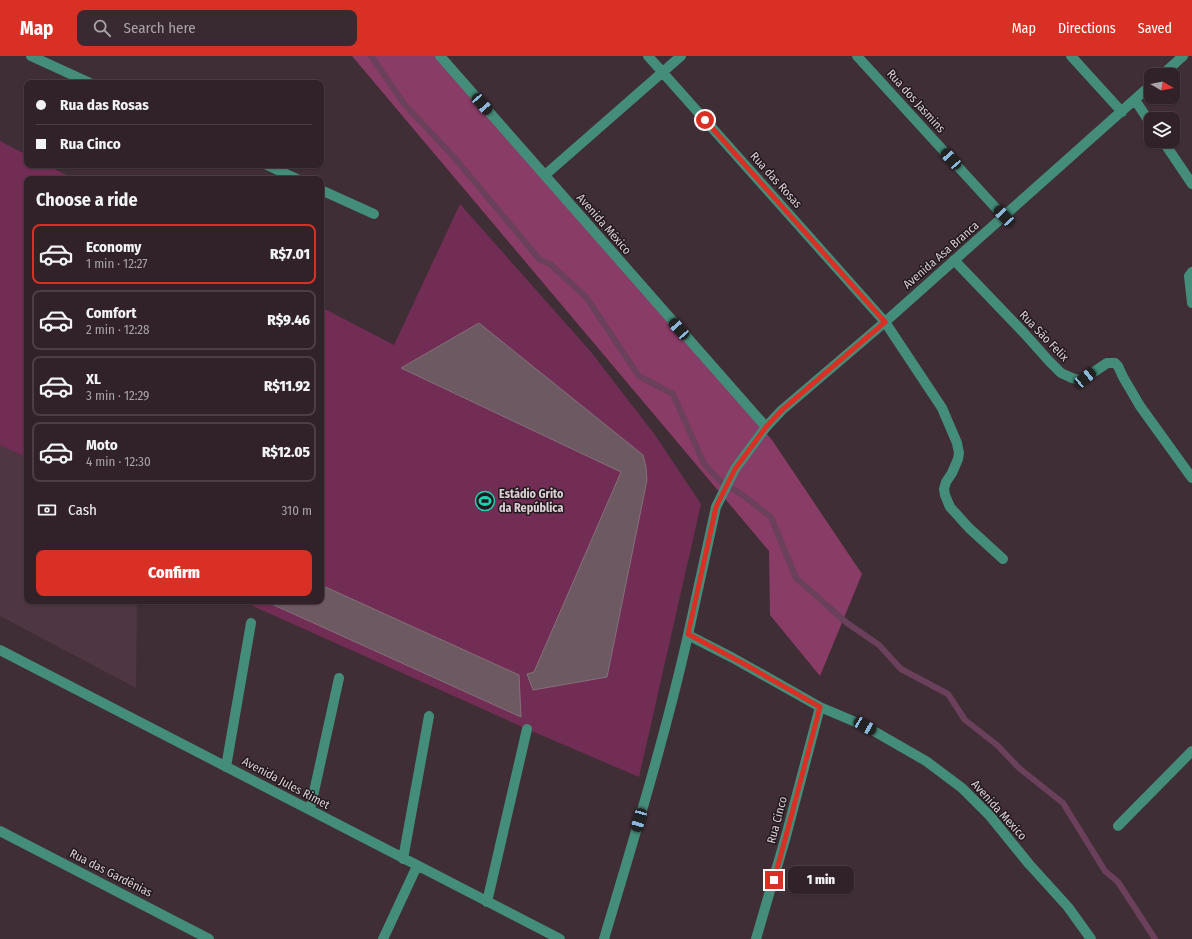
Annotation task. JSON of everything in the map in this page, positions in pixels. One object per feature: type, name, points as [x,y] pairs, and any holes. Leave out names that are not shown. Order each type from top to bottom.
[{"type":"street","points":[[32,56],[84,80]]},
{"type":"street","name":"Avenida México","points":[[440,56],[766,427]]},
{"type":"street","name":"Rua das Rosas","points":[[648,56],[885,322],[942,408],[957,443],[959,453],[958,459],[944,489],[950,507],[969,528],[1003,559]]},
{"type":"street","points":[[545,175],[681,56]]},
{"type":"street","name":"Rua dos Jasmins","points":[[857,56],[1004,216]]},
{"type":"street","points":[[1071,56],[1122,112]]},
{"type":"street","points":[[1170,68],[1183,56]]},
{"type":"street","name":"Avenida Asa Branca","points":[[604,939],[652,776],[681,666],[716,507],[735,469],[766,427],[782,410],[885,322],[1144,92]]},
{"type":"street","points":[[1135,100],[1144,114]]},
{"type":"street","points":[[1168,148],[1192,184]]},
{"type":"street","points":[[273,168],[291,176]]},
{"type":"street","points":[[324,191],[374,214]]},
{"type":"street","name":"Rua São Felix","points":[[954,260],[1061,373],[1079,380],[1085,378],[1107,363],[1115,363],[1140,406],[1192,478]]},
{"type":"street","points":[[1192,272],[1189,276],[1192,303]]},
{"type":"street","points":[[226,767],[250,623]]},
{"type":"street","name":"Avenida Mexico","points":[[688,634],[820,707],[865,726],[926,761],[962,788],[990,816],[1029,864],[1068,907],[1091,939]]},
{"type":"street","name":"Avenida Jules Rimet","points":[[0,650],[560,939]]},
{"type":"street","points":[[310,810],[339,678]]},
{"type":"street","name":"Rua Cinco","points":[[756,939],[786,836],[820,707]]},
{"type":"street","points":[[403,859],[429,716]]},
{"type":"street","points":[[487,902],[527,729]]},
{"type":"street","points":[[1118,826],[1192,751]]},
{"type":"street","name":"Rua das Gardênias","points":[[0,831],[209,939]]},
{"type":"street","points":[[383,939],[417,866]]},
{"type":"shaded area","points":[[352,56],[435,56],[772,440],[862,574],[820,676],[770,615],[769,551]]},
{"type":"shaded area","points":[[0,141],[24,153],[24,168],[53,168],[68,176],[24,176],[24,457],[0,445]]},
{"type":"shaded area","name":"Estádio Grito da República","points":[[460,204],[591,352],[655,435],[701,504],[639,777],[527,729],[249,604],[324,604],[324,309],[394,345]]},
{"type":"shaded area","points":[[0,445],[24,457],[24,604],[137,604],[136,688],[0,616]]},
{"type":"building","points":[[479,323],[643,455],[647,480],[607,677],[533,690],[527,674],[534,672],[621,472],[401,368]]},
{"type":"building","points":[[324,586],[519,675],[521,717],[272,604],[324,604]]},
{"type":"waterway","points":[[371,56],[405,105],[453,156],[540,260],[550,264],[586,297],[639,376],[673,394],[704,464],[720,481],[744,496],[771,517],[796,578],[847,623],[879,645],[901,669],[948,694],[965,720],[997,745],[1019,768],[1063,803],[1105,871],[1118,882],[1155,939]]},
{"type":"place","name":"Estádio Grito da República","points":[[485,501]]},
{"type":"route","points":[[705,120],[885,322],[782,410],[766,427],[735,469],[716,507],[688,634],[820,707],[774,880]]}]
